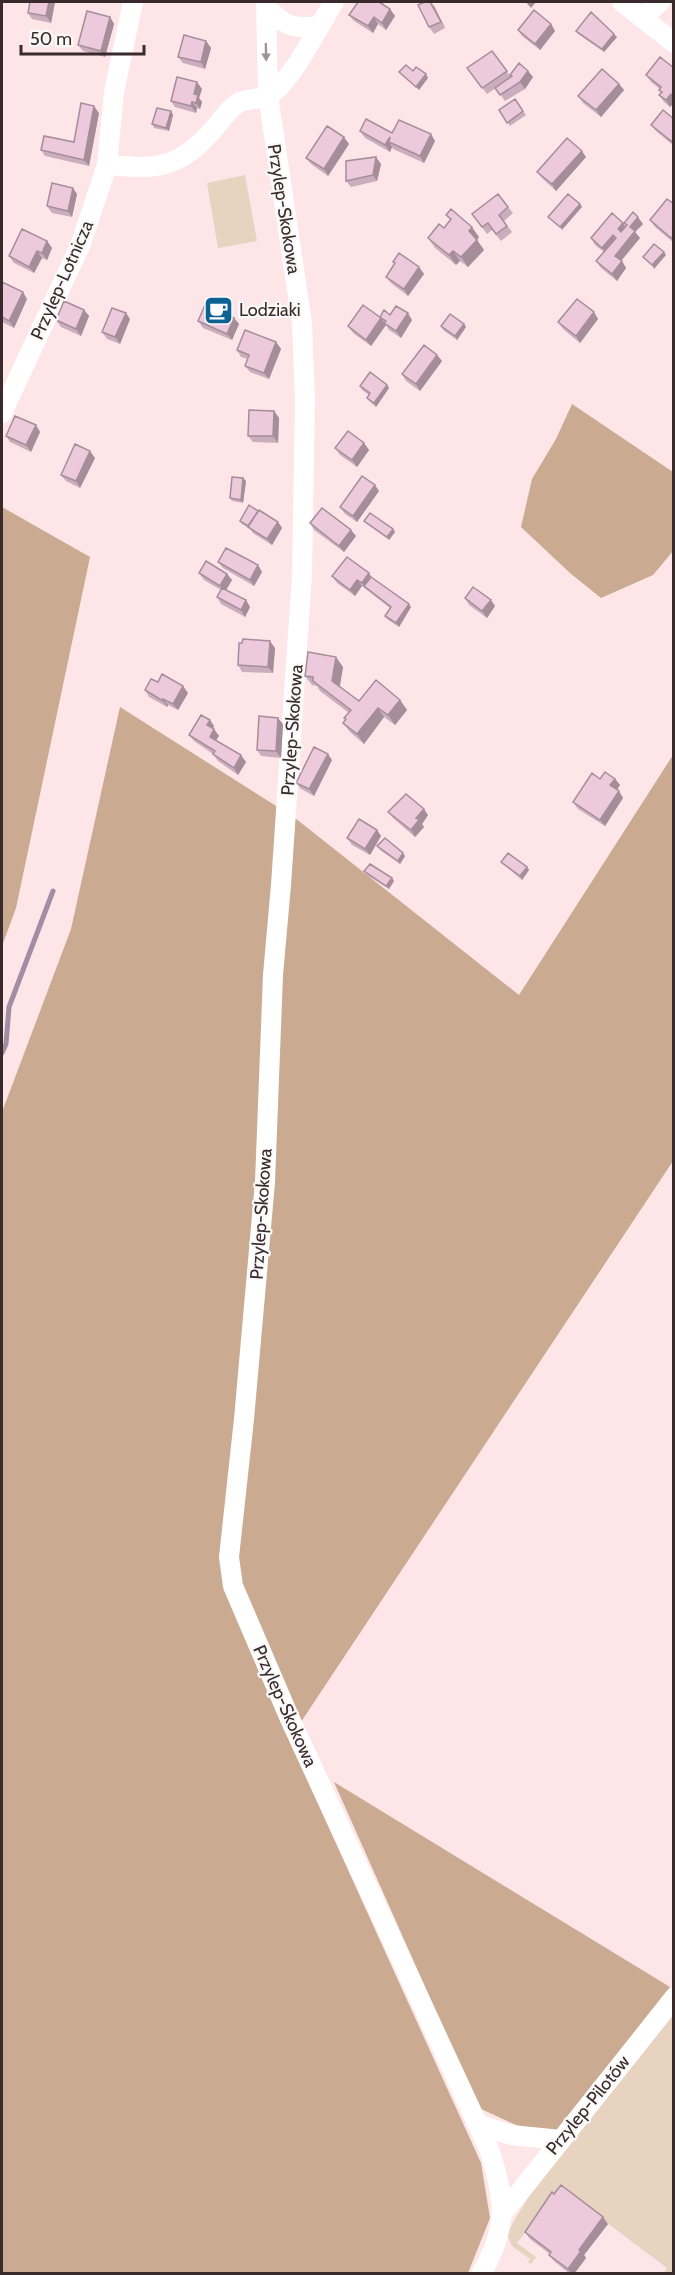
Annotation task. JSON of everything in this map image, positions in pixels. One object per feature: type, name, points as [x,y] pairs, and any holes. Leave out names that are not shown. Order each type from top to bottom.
[{"type":"street","name":"Przylep-Lotnicza","points":[[2,413],[80,246],[106,165],[114,92],[133,2]]},
{"type":"street","points":[[106,165],[146,168],[176,161],[201,143],[237,103],[267,95],[283,84],[334,2]]},
{"type":"street","points":[[622,2],[674,43]]},
{"type":"street","points":[[642,18],[660,2]]},
{"type":"street","points":[[266,5],[282,23],[296,29],[319,26]]},
{"type":"street","name":"Przylep-Skokowa","points":[[266,5],[267,95],[302,323],[305,400],[302,575],[273,975],[265,1182],[229,1557],[232,1586],[290,1719],[489,2149],[500,2181],[503,2213],[494,2251],[481,2274]]},
{"type":"street","name":"Przylep-Pilotów","points":[[503,2213],[674,1998]]},
{"type":"street","points":[[477,2124],[512,2135],[561,2140]]},
{"type":"shaded area","points":[[245,175],[257,241],[218,248],[207,183]]},
{"type":"shaded area","points":[[572,404],[673,472],[673,551],[653,575],[601,598],[570,573],[521,527],[532,479],[556,439]]},
{"type":"shaded area","points":[[2,507],[90,557],[16,908],[2,946]]},
{"type":"shaded area","points":[[120,707],[295,818],[519,995],[673,755],[673,1161],[289,1740],[481,2163],[490,2218],[468,2273],[2,2273],[2,1112],[71,929]]},
{"type":"shaded area","points":[[334,1782],[670,1987],[554,2135],[516,2125],[479,2108]]},
{"type":"shaded area","points":[[673,2006],[673,2273],[664,2273],[667,2268],[566,2192],[553,2196],[517,2243],[536,2257],[531,2264],[528,2262],[530,2259],[512,2246],[507,2235],[510,2228],[532,2191]]},
{"type":"building","points":[[30,2],[49,2],[46,16],[28,13]]},
{"type":"building","points":[[358,2],[379,2],[390,9],[382,23],[374,17],[368,26],[349,15]]},
{"type":"building","points":[[430,2],[441,22],[429,27],[418,5]]},
{"type":"building","points":[[534,10],[551,24],[535,44],[518,30]]},
{"type":"building","points":[[87,11],[110,17],[101,51],[78,45]]},
{"type":"building","points":[[591,12],[614,34],[602,49],[576,31]]},
{"type":"building","points":[[184,35],[206,41],[201,62],[178,57]]},
{"type":"building","points":[[492,51],[507,71],[482,88],[467,68]]},
{"type":"building","points":[[660,57],[674,68],[674,97],[671,94],[666,100],[659,95],[662,92],[659,90],[661,87],[646,75]]},
{"type":"building","points":[[519,63],[528,71],[520,82],[500,95],[495,88],[512,76],[510,75]]},
{"type":"building","points":[[406,65],[413,71],[416,67],[426,74],[416,87],[399,72]]},
{"type":"building","points":[[602,69],[619,84],[596,110],[578,96]]},
{"type":"building","points":[[177,77],[197,82],[194,94],[198,95],[196,103],[192,102],[191,106],[171,101]]},
{"type":"building","points":[[515,99],[523,111],[507,123],[499,110]]},
{"type":"building","points":[[81,103],[94,106],[84,160],[41,150],[44,136],[74,142]]},
{"type":"building","points":[[157,108],[171,111],[166,128],[152,124]]},
{"type":"building","points":[[663,110],[674,119],[674,139],[671,141],[651,125]]},
{"type":"building","points":[[366,119],[392,133],[399,120],[431,134],[420,156],[389,142],[390,137],[385,145],[360,131]]},
{"type":"building","points":[[327,126],[344,137],[324,169],[306,158]]},
{"type":"building","points":[[567,138],[582,151],[552,184],[537,172]]},
{"type":"building","points":[[376,157],[373,175],[346,181],[346,161]]},
{"type":"building","points":[[52,183],[73,188],[68,211],[47,206]]},
{"type":"building","points":[[498,194],[508,207],[499,215],[507,226],[496,234],[488,223],[482,227],[472,214]]},
{"type":"building","points":[[568,194],[580,204],[560,227],[548,217]]},
{"type":"building","points":[[667,199],[674,204],[674,235],[671,238],[650,220]]},
{"type":"building","points":[[451,209],[472,227],[469,231],[477,240],[461,257],[453,251],[449,255],[428,238],[439,224],[444,228],[451,219],[446,215]]},
{"type":"building","points":[[633,212],[638,217],[630,227],[635,231],[615,256],[622,261],[612,274],[596,261],[616,238],[613,235],[602,248],[591,238],[612,213],[623,223],[618,229],[621,232],[627,225],[624,223]]},
{"type":"building","points":[[22,229],[47,241],[42,253],[37,251],[29,267],[9,256]]},
{"type":"building","points":[[654,244],[664,252],[652,265],[643,257]]},
{"type":"building","points":[[399,253],[419,267],[404,289],[386,277]]},
{"type":"building","points":[[2,282],[23,292],[9,321],[2,317]]},
{"type":"building","points":[[577,299],[594,312],[576,336],[558,322]]},
{"type":"building","points":[[64,301],[84,310],[76,329],[56,320]]},
{"type":"building","points":[[205,305],[234,318],[227,334],[198,321]]},
{"type":"building","points":[[363,305],[381,318],[366,340],[348,326]]},
{"type":"building","points":[[396,306],[408,313],[396,331],[384,323],[386,321],[380,317],[384,310],[390,315]]},
{"type":"building","points":[[112,308],[126,313],[115,337],[102,332]]},
{"type":"building","points":[[450,314],[464,324],[455,336],[441,326]]},
{"type":"building","points":[[245,330],[276,342],[264,373],[245,366],[249,355],[237,350]]},
{"type":"building","points":[[424,345],[437,355],[416,384],[402,374]]},
{"type":"building","points":[[370,372],[387,385],[374,403],[367,398],[370,393],[360,386]]},
{"type":"building","points":[[249,410],[274,411],[273,436],[248,436]]},
{"type":"building","points":[[15,416],[36,425],[26,445],[6,436]]},
{"type":"building","points":[[348,431],[364,443],[352,460],[335,448]]},
{"type":"building","points":[[75,444],[90,451],[76,481],[61,475]]},
{"type":"building","points":[[362,476],[375,485],[353,516],[340,507]]},
{"type":"building","points":[[232,477],[243,478],[241,500],[230,498]]},
{"type":"building","points":[[249,505],[258,511],[248,526],[240,521]]},
{"type":"building","points":[[322,508],[351,530],[339,546],[310,523]]},
{"type":"building","points":[[259,510],[278,522],[267,539],[248,527]]},
{"type":"building","points":[[370,513],[393,529],[387,537],[364,521]]},
{"type":"building","points":[[226,548],[258,565],[250,580],[218,562]]},
{"type":"building","points":[[347,557],[369,573],[362,583],[357,580],[350,590],[332,576]]},
{"type":"building","points":[[206,561],[227,574],[220,586],[199,573]]},
{"type":"building","points":[[371,577],[409,604],[396,623],[385,616],[391,607],[364,586]]},
{"type":"building","points":[[473,587],[491,600],[482,611],[465,598]]},
{"type":"building","points":[[222,588],[246,600],[241,610],[217,597]]},
{"type":"building","points":[[243,639],[270,641],[268,667],[238,665],[239,643],[242,643]]},
{"type":"building","points":[[308,652],[336,657],[332,681],[359,701],[376,680],[400,700],[388,715],[378,708],[357,734],[343,723],[351,710],[313,681],[313,677],[305,676]]},
{"type":"building","points":[[162,674],[183,686],[173,704],[145,690],[151,679],[158,682]]},
{"type":"building","points":[[201,715],[210,720],[207,725],[214,729],[210,737],[241,755],[234,768],[213,754],[215,751],[189,735]]},
{"type":"building","points":[[259,716],[278,718],[276,751],[257,750]]},
{"type":"building","points":[[314,747],[328,754],[309,789],[296,783]]},
{"type":"building","points":[[605,772],[615,779],[610,785],[619,791],[600,820],[573,802],[592,773],[600,779]]},
{"type":"building","points":[[406,794],[424,809],[416,818],[419,820],[411,830],[388,812]]},
{"type":"building","points":[[359,819],[377,830],[365,849],[347,838]]},
{"type":"building","points":[[385,838],[403,853],[398,861],[377,846]]},
{"type":"building","points":[[508,853],[527,867],[520,876],[501,862]]},
{"type":"building","points":[[370,864],[392,878],[386,886],[364,871]]},
{"type":"building","points":[[561,2185],[603,2217],[568,2269],[525,2232],[552,2192],[554,2194]]},
{"type":"waterway","points":[[2,1053],[6,1044],[9,1007],[53,891]]},
{"type":"place","name":"Lodziaki","points":[[218,310]]}]
